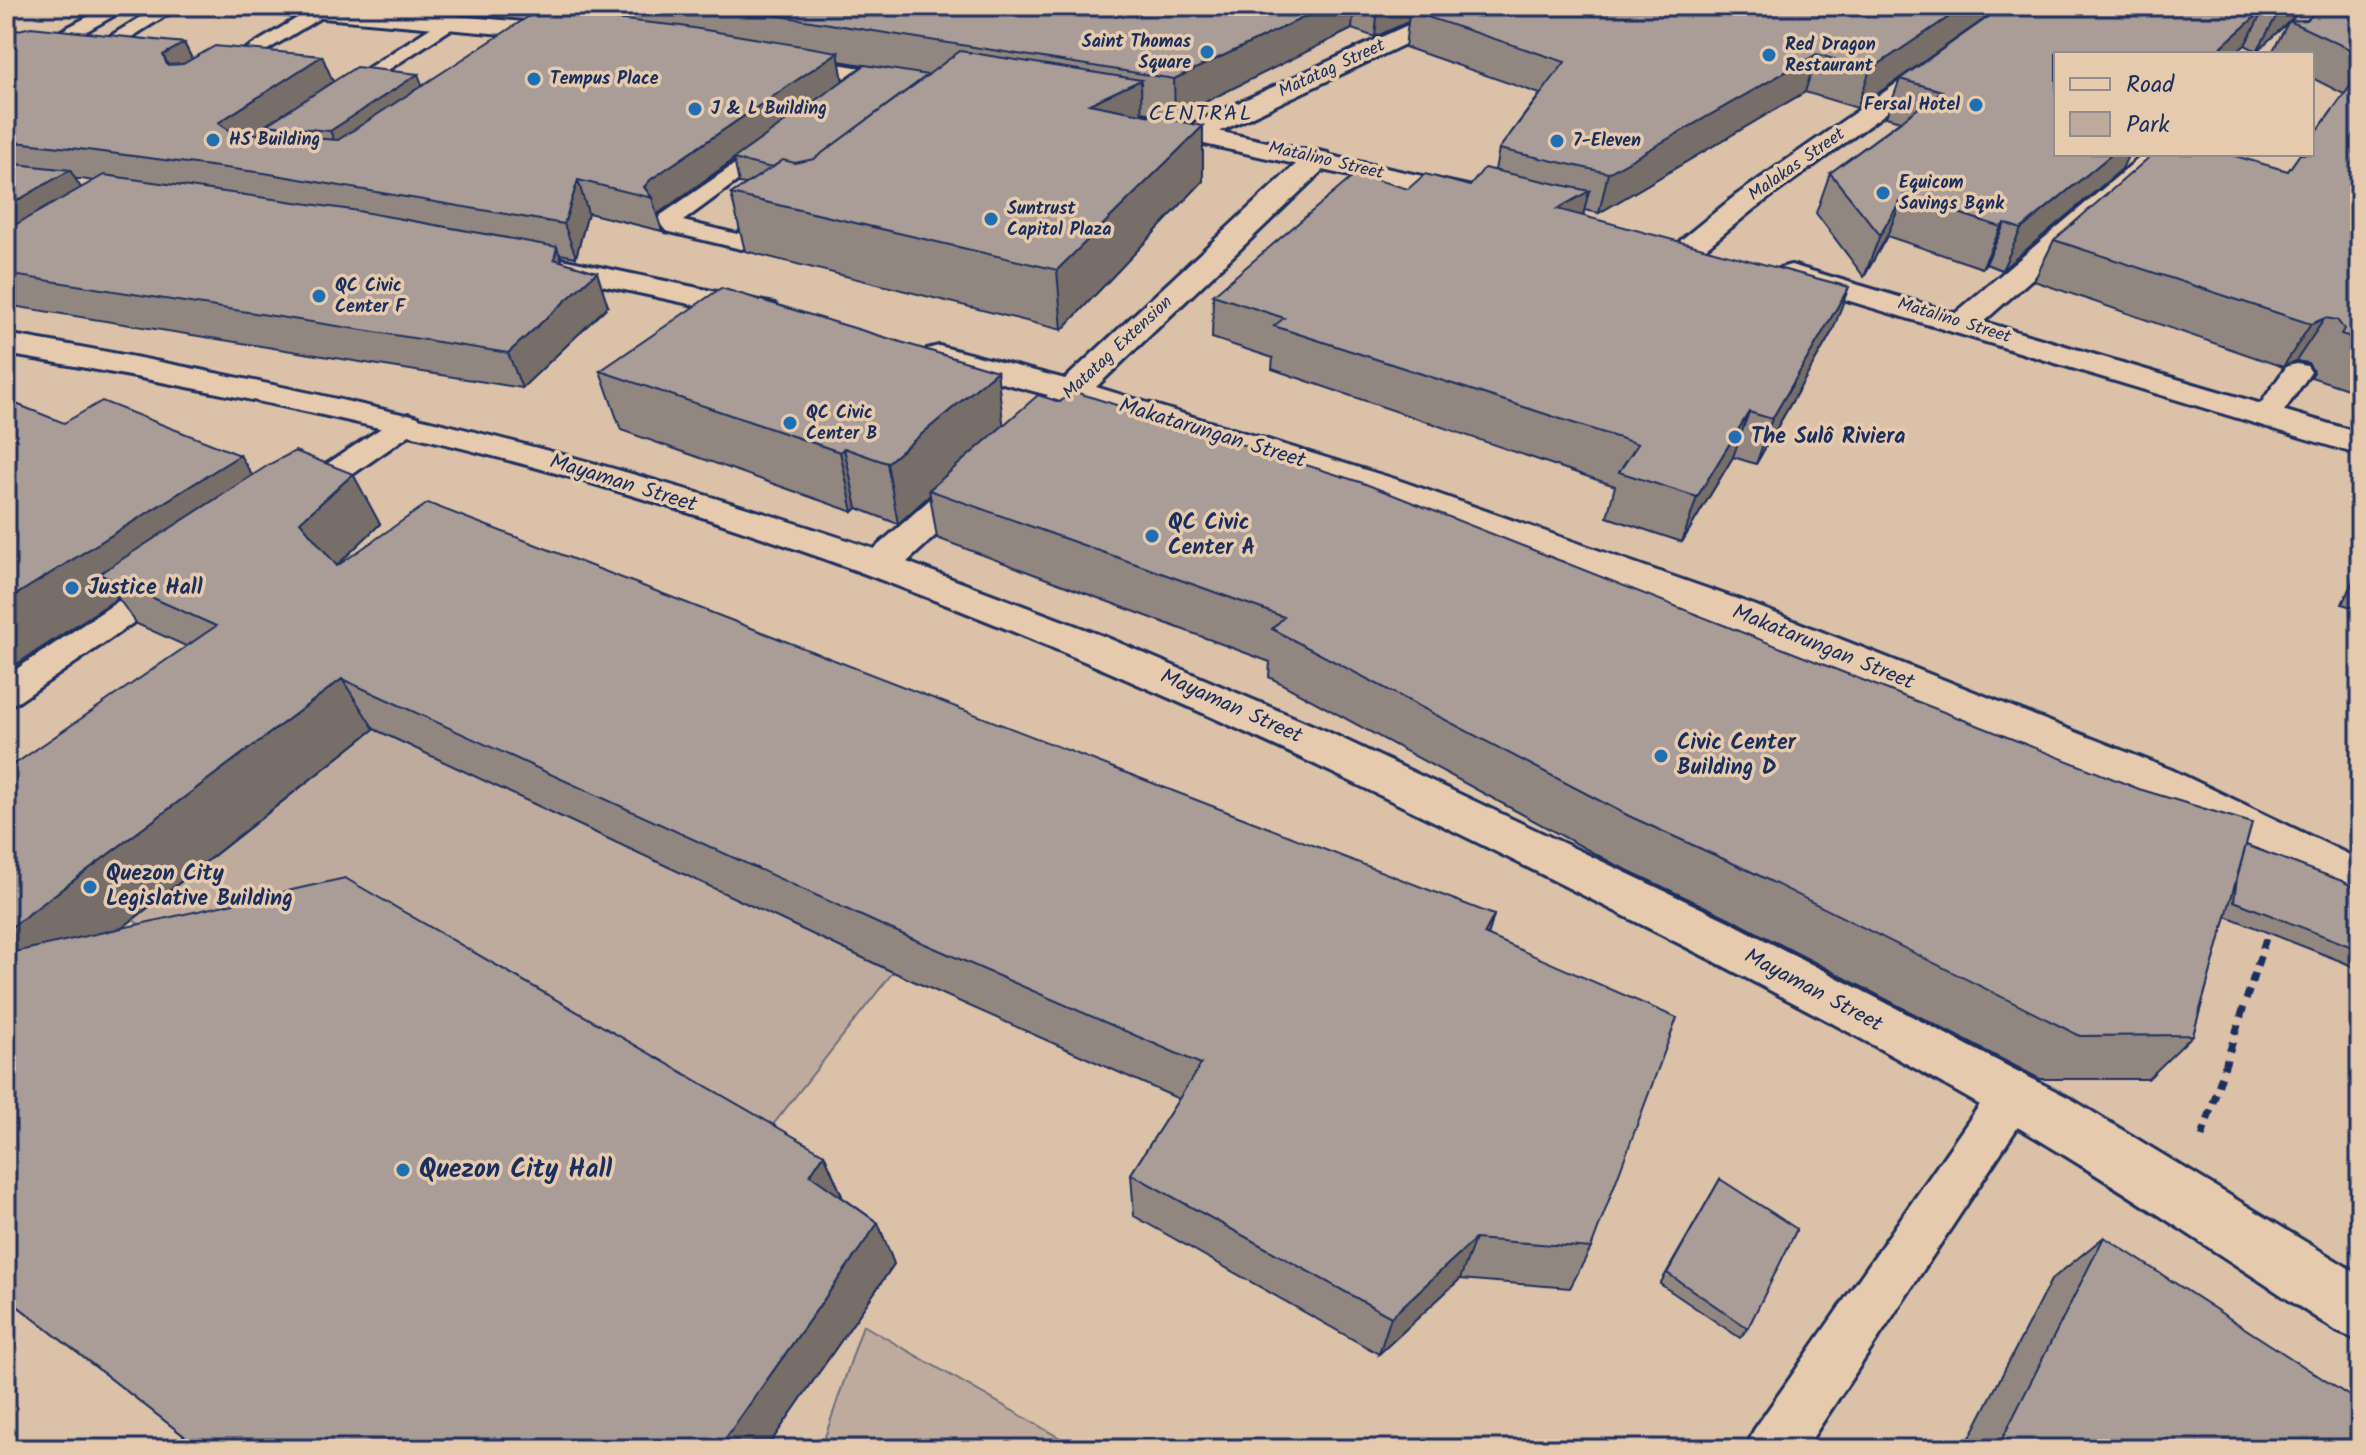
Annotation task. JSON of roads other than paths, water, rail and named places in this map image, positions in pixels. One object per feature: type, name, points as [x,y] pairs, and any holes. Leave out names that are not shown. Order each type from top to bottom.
[{"type":"street","points":[[267,6],[440,15],[594,35]]},
{"type":"street","name":"Matatag Street","points":[[1197,132],[1467,6]]},
{"type":"street","name":"Malakas Street","points":[[1691,246],[1745,202],[2023,6]]},
{"type":"street","points":[[762,58],[938,88]]},
{"type":"street","name":"Matalino Street","points":[[1120,119],[1197,132],[1498,201]]},
{"type":"street","points":[[1963,323],[2158,156]]},
{"type":"street","name":"Matatag Extension","points":[[880,565],[1073,391],[1318,159]]},
{"type":"street","points":[[1662,240],[1722,255]]},
{"type":"street","points":[[512,258],[790,318]]},
{"type":"street","name":"Matalino Street","points":[[1768,268],[1963,323],[2360,444]]},
{"type":"street","name":"Mayaman Street","points":[[6,344],[151,368],[408,423],[636,485],[880,565],[1106,652],[1358,763],[1646,903],[2013,1095],[2360,1310]]},
{"type":"street","name":"Makatarungan Street","points":[[909,349],[1073,391],[1382,487],[1740,615],[2156,782],[2360,882]]},
{"type":"lane","points":[[6,58],[34,53],[122,6]]},
{"type":"lane","points":[[151,54],[101,48],[172,6]]},
{"type":"lane","points":[[203,81],[324,10]]},
{"type":"lane","points":[[312,111],[440,15]]},
{"type":"lane","points":[[521,48],[547,30]]},
{"type":"lane","points":[[841,94],[866,76]]},
{"type":"lane","points":[[715,187],[798,207],[741,242],[669,224],[669,220],[790,131]]},
{"type":"lane","points":[[2267,415],[2297,372]]},
{"type":"lane","points":[[278,510],[408,423]]},
{"type":"lane","points":[[6,693],[187,571]]},
{"type":"lane","points":[[1773,1449],[2013,1095]]},
{"type":"place","name":"Saint Thomas Square","points":[[1207,52]]},
{"type":"place","name":"Red Dragon Restaurant","points":[[1769,55]]},
{"type":"place","name":"Tempus Place","points":[[534,79]]},
{"type":"place","name":"Fersal Hotel","points":[[1976,105]]},
{"type":"place","name":"J & L Building","points":[[695,109]]},
{"type":"place","name":"HS Building","points":[[213,140]]},
{"type":"place","name":"7-Eleven","points":[[1557,141]]},
{"type":"place","name":"Equicom Savings Bqnk","points":[[1883,193]]},
{"type":"place","name":"Suntrust Capitol Plaza","points":[[991,219]]},
{"type":"place","name":"QC Civic Center F","points":[[319,296]]},
{"type":"place","name":"QC Civic Center B","points":[[790,423]]},
{"type":"place","name":"The Sulô Riviera","points":[[1735,437]]},
{"type":"place","name":"QC Civic Center A","points":[[1152,536]]},
{"type":"place","name":"Justice Hall","points":[[72,588]]},
{"type":"place","name":"Civic Center Building D","points":[[1661,756]]},
{"type":"place","name":"Quezon City Legislative Building","points":[[90,887]]},
{"type":"place","name":"Quezon City Hall","points":[[403,1170]]},
{"type":"district","name":"CENTRAL","points":[[1201,114]]}]
